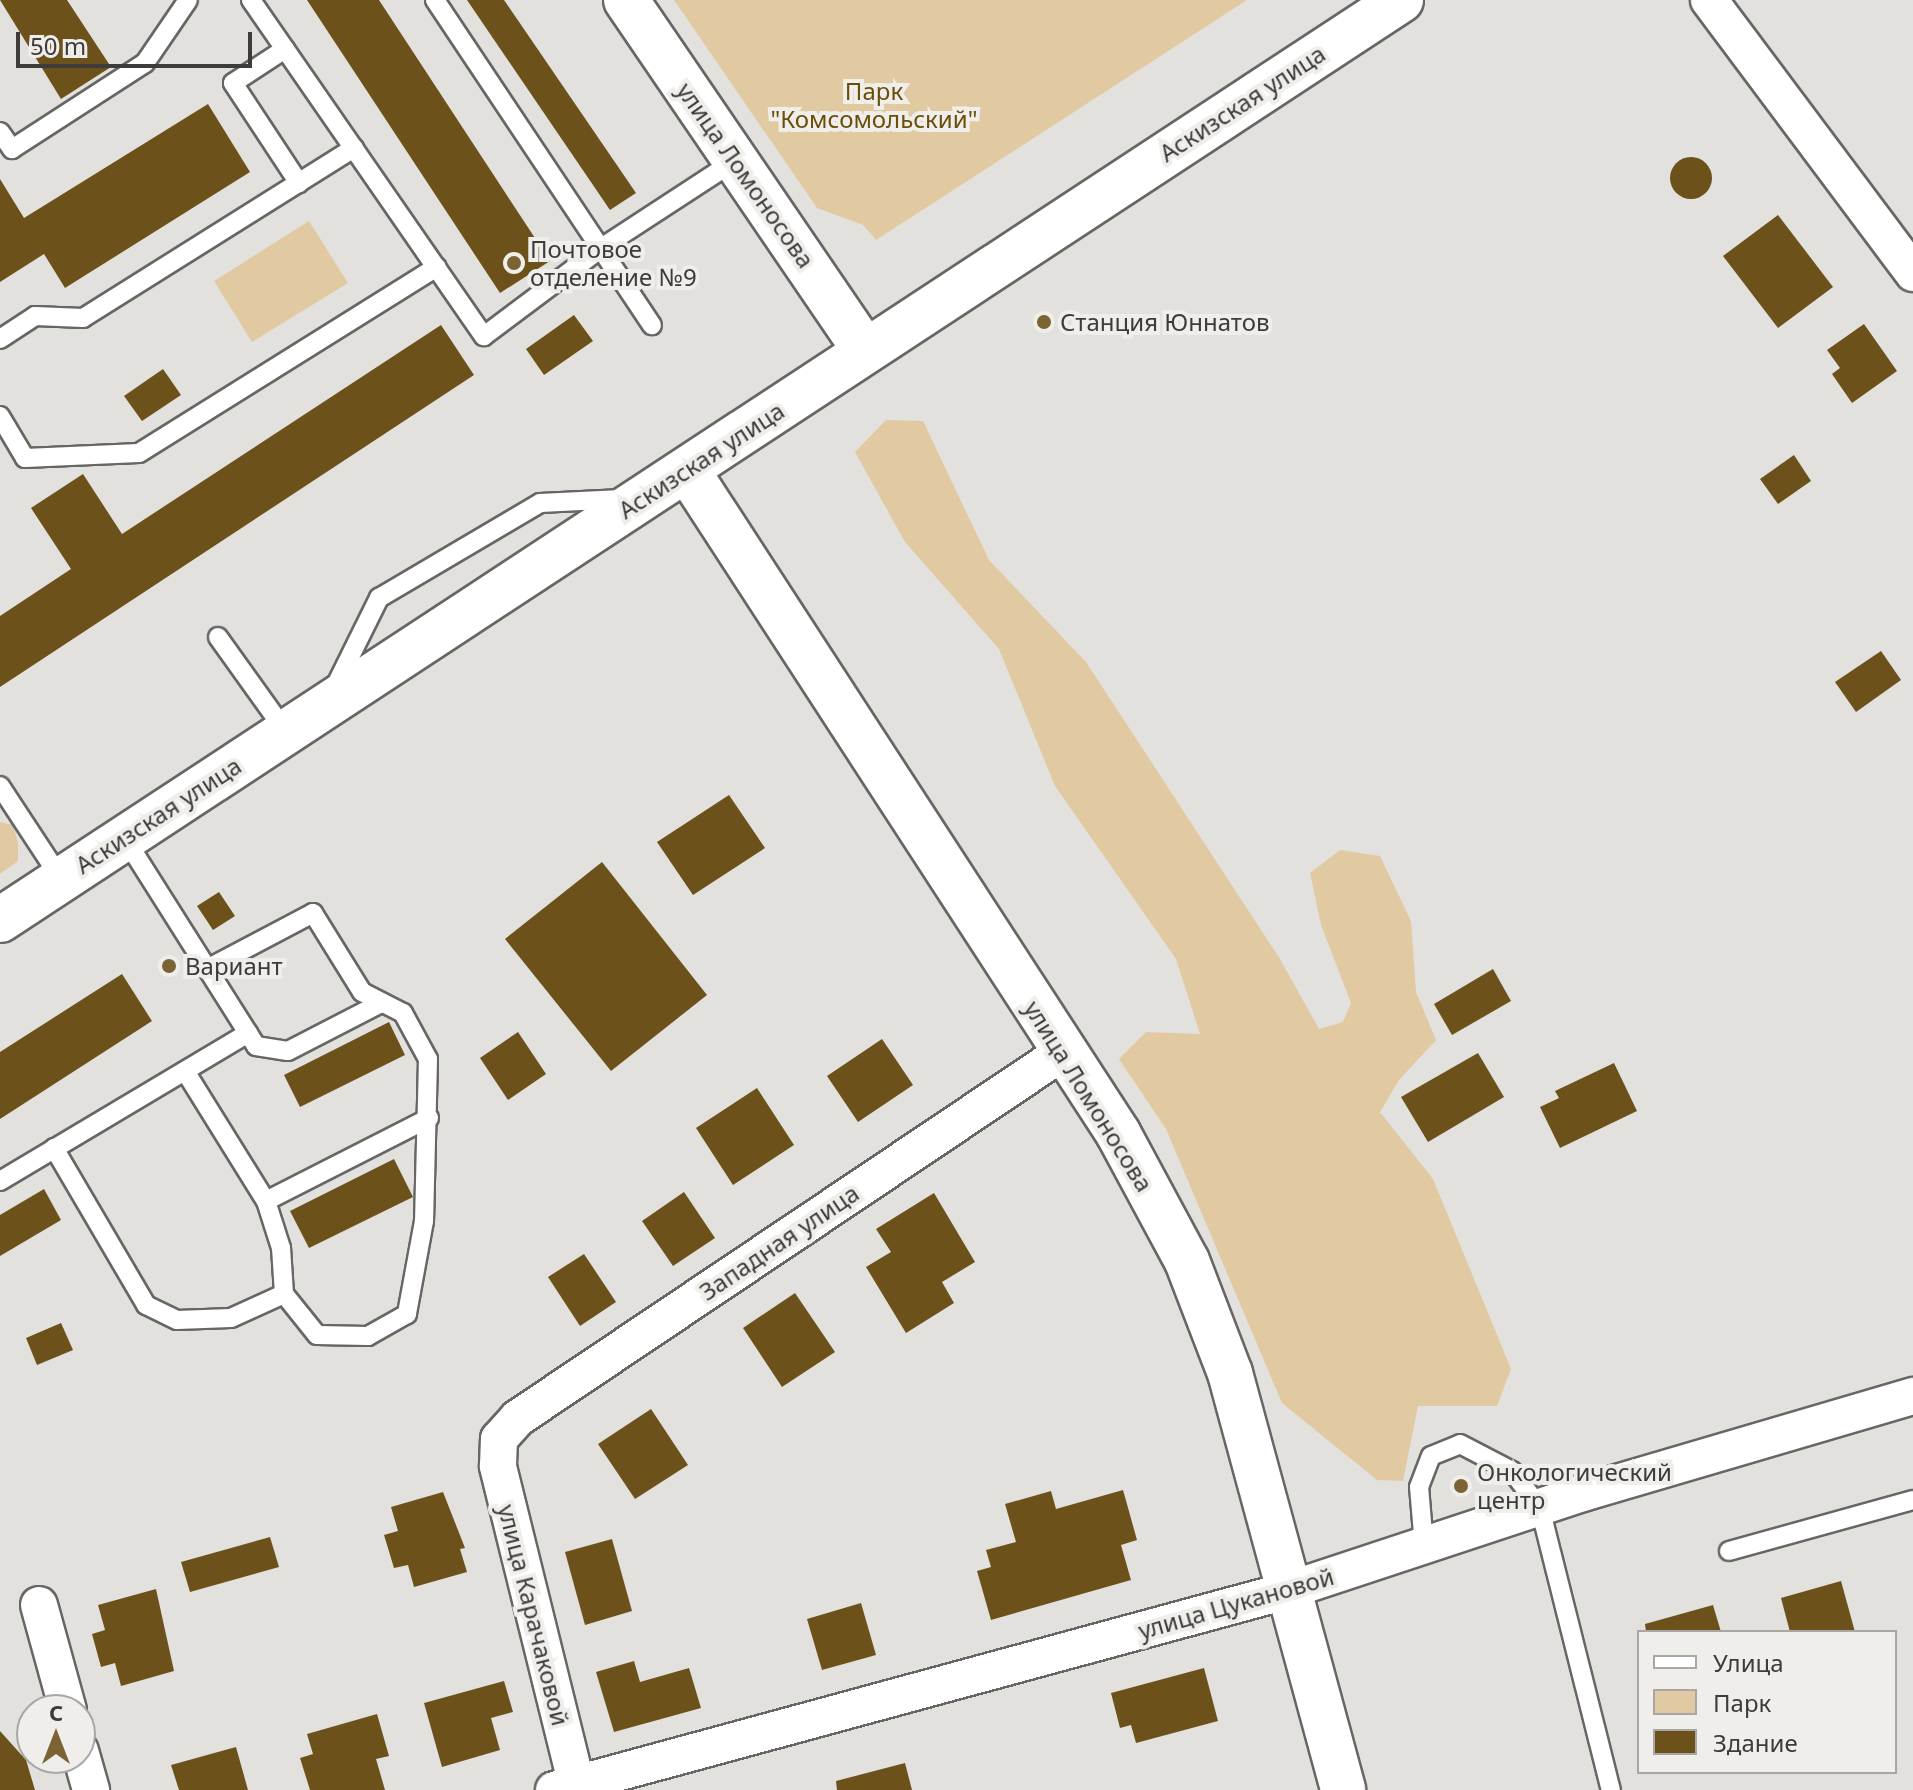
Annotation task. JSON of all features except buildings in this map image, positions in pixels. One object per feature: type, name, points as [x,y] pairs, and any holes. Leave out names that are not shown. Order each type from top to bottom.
[{"type":"street","name":"улица Ломоносова","points":[[626,0],[865,350]]},
{"type":"street","name":"Аскизская улица","points":[[0,920],[1401,0]]},
{"type":"street","points":[[1709,0],[1913,273]]},
{"type":"street","name":"улица Ломоносова","points":[[687,470],[1118,1133],[1187,1261],[1230,1373],[1286,1591],[1343,1790]]},
{"type":"street","name":"Западная улица","points":[[499,1439],[518,1418],[1063,1052]]},
{"type":"street","name":"улица Цукановой","points":[[569,1788],[1286,1591],[1540,1508],[1913,1396]]},
{"type":"street","name":"улица Карачаковой","points":[[499,1439],[498,1466],[569,1788]]},
{"type":"street","points":[[39,1605],[64,1694]]},
{"type":"lane","points":[[0,132],[12,149],[145,63],[188,0]]},
{"type":"lane","points":[[251,0],[484,336],[601,248],[736,160]]},
{"type":"lane","points":[[435,0],[652,325]]},
{"type":"lane","points":[[285,49],[233,83],[299,183]]},
{"type":"lane","points":[[0,339],[35,316],[83,318],[354,148]]},
{"type":"lane","points":[[0,416],[25,458],[139,453],[437,267]]},
{"type":"lane","points":[[326,705],[379,598],[540,503],[644,497]]},
{"type":"lane","points":[[218,637],[286,732]]},
{"type":"lane","points":[[0,786],[61,879]]},
{"type":"lane","points":[[124,837],[256,1046],[288,1051],[379,1004]]},
{"type":"lane","points":[[185,1071],[266,1201],[281,1248],[284,1294],[317,1335],[368,1336],[407,1314],[424,1221],[429,1118],[428,1059],[403,1013],[379,1004],[362,992],[313,913],[207,969]]},
{"type":"lane","points":[[0,1181],[248,1033]]},
{"type":"lane","points":[[266,1201],[429,1118]]},
{"type":"lane","points":[[54,1148],[146,1305],[177,1320],[231,1318],[284,1294]]},
{"type":"lane","points":[[1424,1546],[1419,1487],[1431,1456],[1460,1444],[1512,1471],[1540,1508],[1611,1790]]},
{"type":"lane","points":[[1729,1551],[1913,1500]]},
{"type":"green space","name":"Парк \"Комсомольский\"","points":[[674,0],[1247,0],[876,240],[863,225],[817,208]]},
{"type":"green space","points":[[309,221],[348,283],[252,342],[214,281]]},
{"type":"green space","points":[[886,420],[923,421],[989,560],[1086,662],[1280,959],[1319,1029],[1343,1022],[1351,1003],[1321,925],[1310,873],[1340,850],[1380,856],[1411,921],[1416,992],[1436,1040],[1399,1080],[1380,1112],[1433,1179],[1511,1369],[1497,1406],[1418,1406],[1403,1481],[1377,1480],[1282,1403],[1166,1129],[1119,1059],[1146,1032],[1200,1034],[1176,959],[1055,786],[999,649],[905,542],[855,452]]},
{"type":"green space","points":[[0,822],[13,825],[18,843],[18,861],[0,874]]},
{"type":"place","name":"Почтовое отделение №9","points":[[514,263]]},
{"type":"place","name":"Станция Юннатов","points":[[1044,322]]},
{"type":"place","name":"Вариант","points":[[169,966]]},
{"type":"place","name":"Онкологический центр","points":[[1461,1486]]}]
